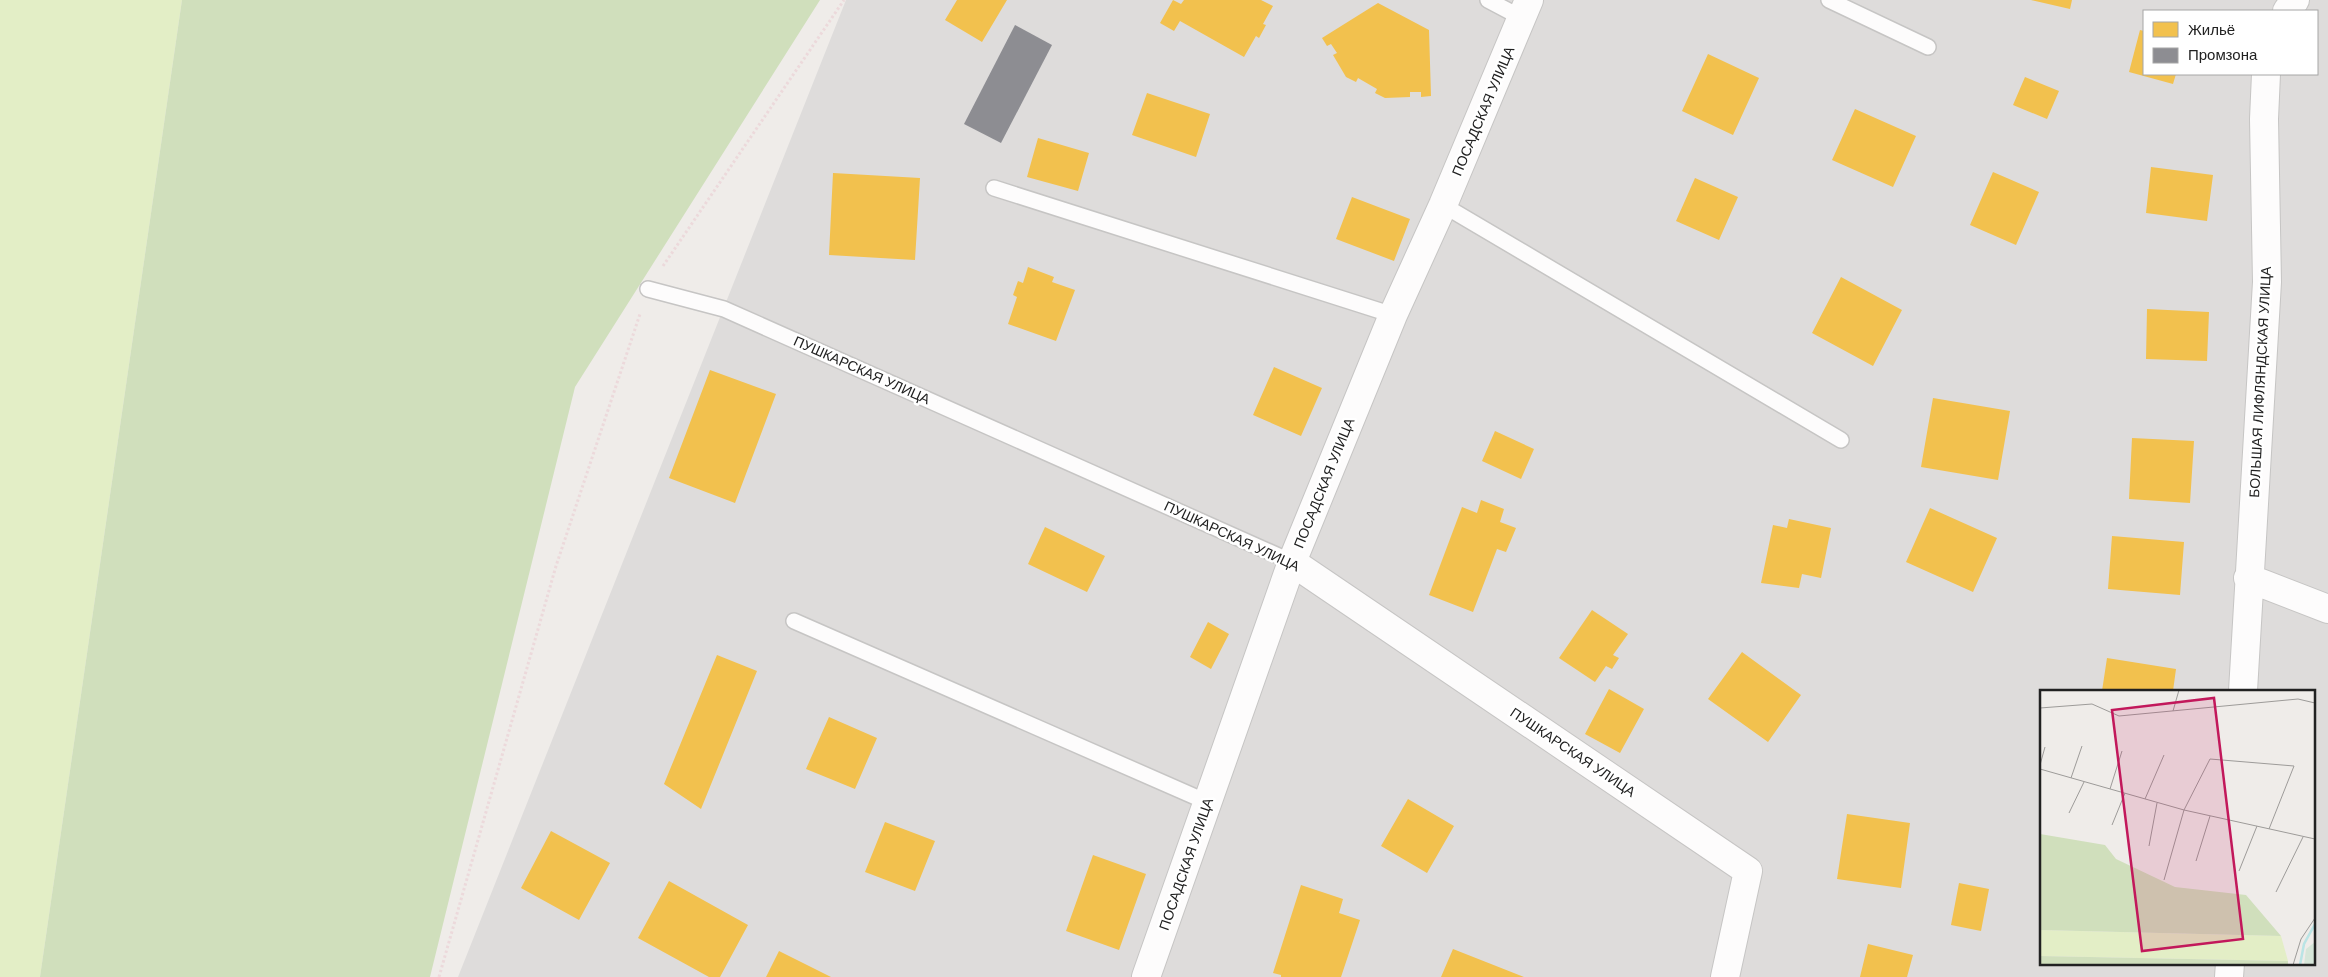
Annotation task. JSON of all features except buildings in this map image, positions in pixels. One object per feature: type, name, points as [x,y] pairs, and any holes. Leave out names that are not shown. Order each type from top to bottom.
[{"type":"street","name":"ПОСАДСКАЯ УЛИЦА","points":[[1146,977],[1292,562],[1393,314],[1443,205],[1526,9]]},
{"type":"street","name":"БОЛЬШАЯ ЛИФЛЯНДСКАЯ УЛИЦА","points":[[2243,690],[2248,578],[2267,282],[2264,119],[2266,75]]},
{"type":"street","name":"ПУШКАРСКАЯ УЛИЦА","points":[[1292,562],[1748,871],[1725,977]]},
{"type":"street","points":[[2248,578],[2328,609]]},
{"type":"street","points":[[2229,977],[2230,964]]},
{"type":"lane","points":[[1488,0],[1526,9]]},
{"type":"lane","points":[[1829,0],[1928,47]]},
{"type":"lane","points":[[994,188],[1393,314]]},
{"type":"lane","points":[[1443,205],[1841,440]]},
{"type":"lane","name":"ПУШКАРСКАЯ УЛИЦА","points":[[648,289],[724,309],[1292,562]]},
{"type":"lane","points":[[794,621],[1207,802]]},
{"type":"path","points":[[439,977],[556,566],[648,289],[844,0]]},
{"type":"shaded area","points":[[846,0],[2328,0],[2328,977],[458,977]]},
{"type":"green space","points":[[0,0],[182,0],[40,977],[0,977]]},
{"type":"green space","points":[[182,0],[820,0],[575,387],[430,977],[40,977]]}]
